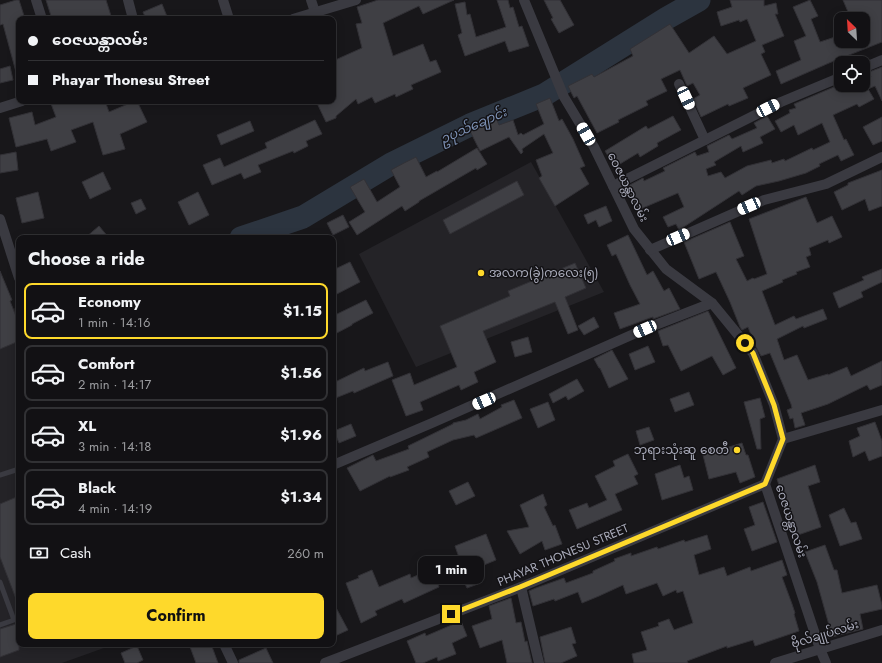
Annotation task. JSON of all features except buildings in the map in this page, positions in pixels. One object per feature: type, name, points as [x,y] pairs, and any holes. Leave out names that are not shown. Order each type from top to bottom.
[{"type":"street","points":[[36,0],[41,16]]},
{"type":"street","points":[[128,0],[132,16]]},
{"type":"street","points":[[223,0],[228,16]]},
{"type":"street","points":[[311,0],[315,12]]},
{"type":"street","points":[[302,16],[356,0]]},
{"type":"street","name":"ဝေဇယန္တာလမ်း","points":[[524,0],[564,97],[594,147],[634,229],[666,270],[712,303],[753,353],[774,405],[783,439],[765,484],[826,663]]},
{"type":"street","points":[[870,65],[882,60]]},
{"type":"street","points":[[613,186],[781,102],[834,80]]},
{"type":"street","points":[[679,84],[705,140]]},
{"type":"street","points":[[0,108],[16,103]]},
{"type":"street","points":[[650,250],[764,200],[826,184],[882,157]]},
{"type":"street","points":[[0,219],[4,244],[16,271]]},
{"type":"street","points":[[336,464],[645,329],[712,303]]},
{"type":"street","points":[[783,439],[882,410]]},
{"type":"street","name":"PHAYAR THONESU STREET","points":[[325,663],[520,587],[765,484]]},
{"type":"street","points":[[520,587],[539,663]]},
{"type":"street","name":"ဗိုလ်ချုပ်လမ်း","points":[[775,663],[882,630]]},
{"type":"street","points":[[225,647],[233,663]]},
{"type":"lane","points":[[0,475],[16,470]]},
{"type":"lane","points":[[0,582],[14,620],[0,625]]},
{"type":"shaded area","name":"အလက(ခွဲ)ကလေး(၅)","points":[[531,162],[604,292],[416,367],[359,254]]},
{"type":"shaded area","points":[[16,308],[16,647],[107,647],[62,663],[0,663],[0,312]]},
{"type":"waterway","name":"ဥပုသ်ချောင်း","points":[[250,235],[303,217],[391,164],[470,125],[544,95],[667,18],[699,0]]},
{"type":"place","name":"အလက(ခွဲ)ကလေး(၅)","points":[[481,273]]},
{"type":"place","name":"ဘုရားသုံးဆူ စေတီ","points":[[737,450]]},
{"type":"route","points":[[451,614],[520,587],[765,484],[783,439],[774,405],[753,353],[745,343]]}]
